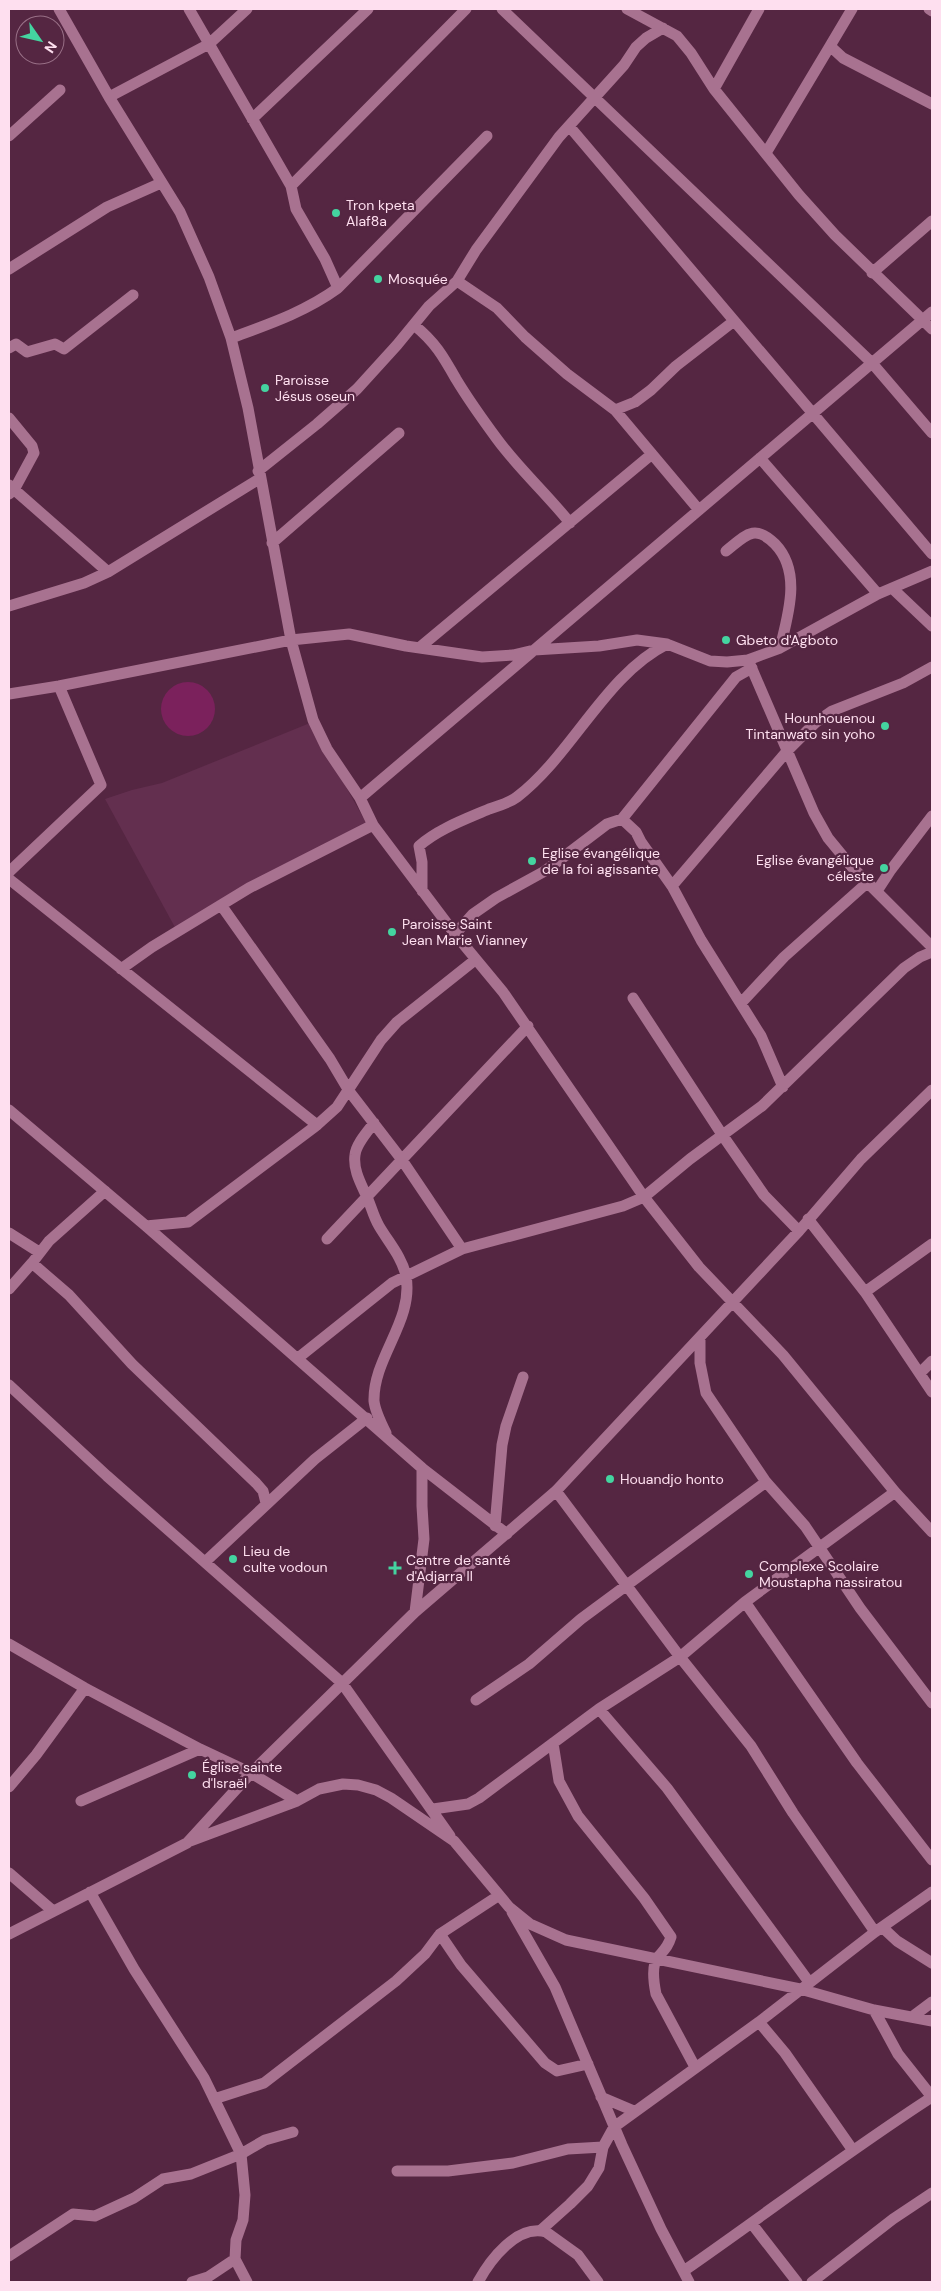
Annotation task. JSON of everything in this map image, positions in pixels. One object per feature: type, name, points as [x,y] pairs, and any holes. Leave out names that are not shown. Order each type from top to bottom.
[{"type":"street","points":[[59,9],[108,97],[180,212],[192,236],[231,338],[248,408],[291,640],[313,720],[328,749],[360,798],[373,825],[475,960],[503,992],[528,1026],[644,1197],[699,1267],[732,1304],[783,1355],[895,1492],[932,1532]]},
{"type":"street","points":[[189,9],[291,186],[296,209],[325,258],[338,288]]},
{"type":"street","points":[[108,97],[209,44],[247,9]]},
{"type":"street","points":[[252,120],[368,9]]},
{"type":"street","points":[[291,186],[466,9]]},
{"type":"street","points":[[502,9],[872,363],[932,433]]},
{"type":"street","points":[[627,9],[676,36],[691,53],[714,89],[799,195],[872,273],[928,316],[932,329]]},
{"type":"street","points":[[714,89],[759,9]]},
{"type":"street","points":[[766,153],[852,9]]},
{"type":"street","points":[[9,606],[84,583],[108,572],[259,475],[357,389],[414,326],[429,306],[458,281],[509,205],[569,126],[624,65],[636,47],[646,38],[663,28]]},
{"type":"street","points":[[830,46],[843,58],[932,104]]},
{"type":"street","points":[[9,136],[60,90]]},
{"type":"street","points":[[569,126],[932,554]]},
{"type":"street","points":[[231,338],[291,316],[317,303],[338,288],[487,136]]},
{"type":"street","points":[[9,269],[107,207],[161,183]]},
{"type":"street","points":[[872,273],[932,221]]},
{"type":"street","points":[[458,281],[497,308],[525,337],[568,374],[615,410],[699,510]]},
{"type":"street","points":[[9,348],[16,344],[27,352],[56,344],[64,349],[133,295]]},
{"type":"street","points":[[360,798],[928,316]]},
{"type":"street","points":[[615,410],[635,402],[651,390],[676,366],[734,320]]},
{"type":"street","points":[[414,326],[431,339],[498,440],[570,523]]},
{"type":"street","points":[[9,418],[32,446],[34,454],[11,490],[108,572]]},
{"type":"street","points":[[272,543],[399,433]]},
{"type":"street","points":[[419,648],[652,454]]},
{"type":"street","points":[[760,458],[878,594]]},
{"type":"street","points":[[726,550],[750,533],[759,532],[777,546],[787,562],[791,578],[786,620],[780,648]]},
{"type":"street","points":[[455,934],[473,914],[496,898],[545,871],[607,824],[622,818],[736,677],[750,664],[878,594],[932,571]]},
{"type":"street","points":[[893,589],[932,626]]},
{"type":"street","points":[[9,694],[60,686],[291,640],[349,634],[419,648],[482,657],[513,655],[534,650],[599,646],[637,640],[668,644],[694,656],[710,660],[750,664]]},
{"type":"street","points":[[422,891],[422,862],[418,846],[469,818],[516,798],[546,768],[623,678],[641,660],[668,644]]},
{"type":"street","points":[[750,664],[814,813],[828,838],[836,849],[932,947]]},
{"type":"street","points":[[672,886],[788,750],[815,722],[832,711],[903,683],[932,667]]},
{"type":"street","points":[[9,872],[102,785],[60,686]]},
{"type":"street","points":[[878,891],[890,871],[932,816]]},
{"type":"street","points":[[622,818],[636,832],[672,886],[701,940],[742,1002],[761,1036],[783,1087]]},
{"type":"street","points":[[121,969],[250,888],[373,825]]},
{"type":"street","points":[[9,879],[317,1125]]},
{"type":"street","points":[[742,1002],[784,957],[868,882]]},
{"type":"street","points":[[221,905],[330,1059],[349,1090],[402,1160],[462,1249]]},
{"type":"street","points":[[298,1358],[392,1283],[406,1275],[462,1249],[623,1206],[644,1197],[783,1087],[904,968],[920,957],[932,952]]},
{"type":"street","points":[[146,1226],[188,1222],[317,1125],[336,1107],[381,1040],[397,1022],[475,960]]},
{"type":"street","points":[[633,998],[764,1195],[799,1231]]},
{"type":"street","points":[[327,1239],[368,1198],[528,1026]]},
{"type":"street","points":[[187,1843],[251,1773],[415,1612],[556,1491],[732,1304],[861,1160],[932,1090]]},
{"type":"street","points":[[918,1104],[932,1095]]},
{"type":"street","points":[[9,1110],[146,1226],[422,1468],[507,1534]]},
{"type":"street","points":[[374,1123],[363,1137],[355,1154],[357,1176],[379,1227],[398,1253],[406,1275],[407,1289],[405,1303],[377,1378],[374,1401],[387,1436]]},
{"type":"street","points":[[9,1288],[62,1227],[105,1191]]},
{"type":"street","points":[[808,1219],[865,1292],[921,1372],[932,1392]]},
{"type":"street","points":[[9,1233],[39,1252]]},
{"type":"street","points":[[865,1292],[932,1244]]},
{"type":"street","points":[[32,1263],[69,1295],[132,1364],[256,1483],[262,1490],[266,1503]]},
{"type":"street","points":[[700,1338],[700,1363],[706,1393],[766,1482],[805,1526],[860,1608],[932,1703]]},
{"type":"street","points":[[921,1372],[932,1362]]},
{"type":"street","points":[[495,1526],[502,1445],[506,1426],[523,1377]]},
{"type":"street","points":[[9,1385],[107,1476],[342,1683],[454,1841],[498,1896],[530,1924],[566,1940],[656,1959],[804,1985],[874,2010],[932,2021]]},
{"type":"street","points":[[205,1562],[314,1459],[367,1418]]},
{"type":"street","points":[[415,1612],[424,1539],[422,1468]]},
{"type":"street","points":[[476,1700],[529,1664],[581,1619],[766,1482]]},
{"type":"street","points":[[556,1491],[680,1657],[751,1746],[793,1813],[879,1930],[932,1963]]},
{"type":"street","points":[[433,1809],[474,1802],[599,1709],[680,1657],[744,1602],[895,1492]]},
{"type":"street","points":[[744,1602],[857,1762],[932,1860]]},
{"type":"street","points":[[9,1644],[85,1688],[200,1749],[251,1773],[297,1801]]},
{"type":"street","points":[[9,1787],[36,1755],[85,1688]]},
{"type":"street","points":[[599,1709],[666,1788],[804,1985]]},
{"type":"street","points":[[553,1743],[560,1782],[578,1816],[644,1898],[671,1937],[668,1946],[656,1959],[654,1981],[656,1994],[695,2067]]},
{"type":"street","points":[[81,1800],[200,1749]]},
{"type":"street","points":[[9,1934],[187,1843],[297,1801],[319,1789],[343,1784],[358,1785],[376,1790],[391,1798],[454,1841]]},
{"type":"street","points":[[9,1873],[54,1911]]},
{"type":"street","points":[[90,1892],[134,1969],[204,2078],[241,2154],[246,2196],[243,2220],[236,2240],[236,2259],[247,2282]]},
{"type":"street","points":[[478,2282],[499,2250],[517,2237],[540,2230],[588,2186],[599,2168],[602,2147],[614,2128],[634,2111],[759,2022],[804,1985],[932,1892]]},
{"type":"street","points":[[214,2099],[264,2083],[396,1981],[425,1954],[440,1934],[498,1896]]},
{"type":"street","points":[[509,1907],[555,1987],[614,2128],[661,2229],[689,2282]]},
{"type":"street","points":[[440,1934],[461,1965],[545,2064],[557,2071],[588,2064]]},
{"type":"street","points":[[912,2017],[932,2002]]},
{"type":"street","points":[[684,2270],[752,2224],[852,2149],[932,2097],[898,2054],[874,2010]]},
{"type":"street","points":[[759,2022],[785,2053],[852,2149]]},
{"type":"street","points":[[601,2097],[634,2111]]},
{"type":"street","points":[[9,2256],[73,2214],[95,2216],[134,2198],[163,2180],[191,2174],[241,2154],[265,2140],[293,2132]]},
{"type":"street","points":[[396,2171],[448,2171],[513,2163],[568,2149],[602,2147]]},
{"type":"street","points":[[812,2282],[894,2219],[932,2194]]},
{"type":"street","points":[[752,2224],[797,2282]]},
{"type":"street","points":[[540,2230],[546,2232],[578,2255],[598,2282]]},
{"type":"street","points":[[192,2282],[208,2277],[236,2259]]},
{"type":"shaded area","points":[[188,682],[198,684],[207,690],[213,699],[215,709],[213,719],[207,728],[198,734],[188,736],[178,734],[169,728],[163,719],[161,709],[163,699],[169,690],[178,684]]},
{"type":"shaded area","points":[[310,723],[369,828],[177,931],[105,799],[162,783]]},
{"type":"place","name":"Tron kpeta Alaf8a","points":[[336,213]]},
{"type":"place","name":"Mosquée","points":[[378,279]]},
{"type":"place","name":"Paroisse Jésus oseun","points":[[265,388]]},
{"type":"place","name":"Gbeto d'Agboto","points":[[726,640]]},
{"type":"place","name":"Hounhouenou Tintanwato sin yoho","points":[[885,726]]},
{"type":"place","name":"Eglise évangélique de la foi agissante","points":[[532,861]]},
{"type":"place","name":"Eglise évangélique céleste","points":[[884,868]]},
{"type":"place","name":"Paroisse Saint Jean Marie Vianney","points":[[392,932]]},
{"type":"place","name":"Houandjo honto","points":[[610,1479]]},
{"type":"place","name":"Lieu de culte vodoun","points":[[233,1559]]},
{"type":"place","name":"Centre de santé d'Adjarra ll","points":[[395,1568]]},
{"type":"place","name":"Complexe Scolaire Moustapha nassiratou","points":[[749,1574]]},
{"type":"place","name":"Église sainte d'Israël","points":[[192,1775]]}]
